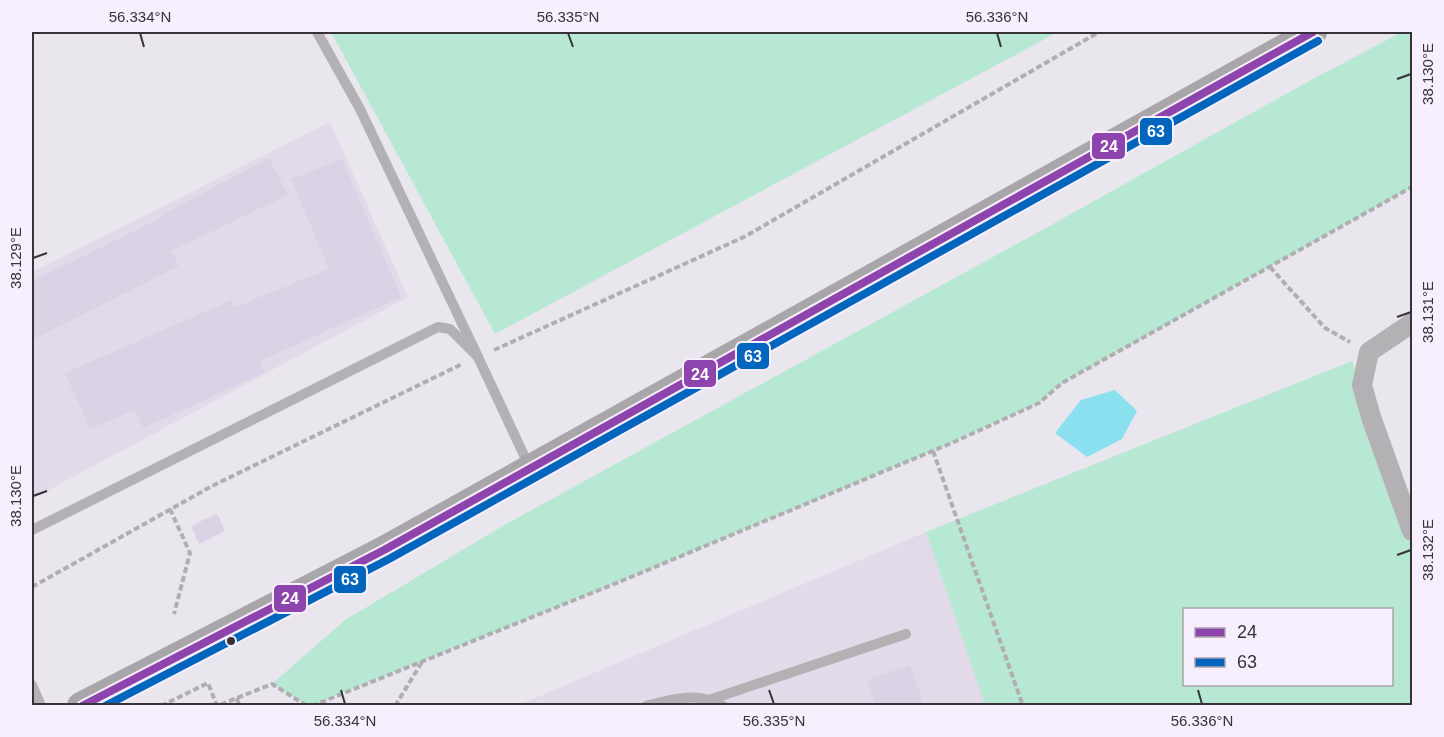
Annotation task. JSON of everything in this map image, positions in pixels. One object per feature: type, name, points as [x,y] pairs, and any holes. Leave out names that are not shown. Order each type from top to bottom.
[{"type":"main road","points":[[81,705],[384,550],[1313,32]]},
{"type":"street","points":[[1413,322],[1369,352],[1362,385],[1371,417],[1413,531]]},
{"type":"lane","points":[[317,32],[360,109],[530,468]]},
{"type":"lane","points":[[32,530],[438,327],[450,329],[478,357]]},
{"type":"lane","points":[[646,705],[684,697],[712,699],[906,634]]},
{"type":"lane","points":[[32,685],[41,705]]},
{"type":"lane","points":[[712,699],[723,705]]},
{"type":"path","points":[[32,587],[212,486],[478,357],[744,237],[1099,32]]},
{"type":"path","points":[[312,705],[619,582],[933,451],[1039,404],[1062,383],[1413,187]]},
{"type":"path","points":[[1270,267],[1325,328],[1369,352]]},
{"type":"path","points":[[933,451],[1023,705]]},
{"type":"path","points":[[170,509],[190,553],[174,614]]},
{"type":"path","points":[[395,705],[422,661]]},
{"type":"path","points":[[161,705],[208,683],[217,705],[272,684],[307,705]]},
{"type":"path","points":[[237,698],[239,705]]},
{"type":"shaded area","points":[[330,122],[408,297],[32,499],[32,272]]},
{"type":"shaded area","points":[[926,532],[985,705],[516,706]]},
{"type":"green space","points":[[331,32],[1058,32],[495,334]]},
{"type":"green space","points":[[1402,32],[1412,32],[1412,187],[1062,383],[1039,403],[933,451],[619,582],[312,705],[307,705],[272,684],[345,620],[508,523]]},
{"type":"green space","points":[[1352,361],[1412,531],[1412,705],[985,705],[926,532]]},
{"type":"water","points":[[1115,390],[1137,411],[1122,439],[1087,457],[1055,433],[1081,400]]},
{"type":"building","points":[[269,158],[288,195],[171,251],[179,266],[32,340],[32,281],[163,217],[162,215]]},
{"type":"building","points":[[342,159],[401,297],[260,361],[265,372],[143,428],[135,410],[90,429],[65,373],[232,300],[235,307],[329,269],[291,179]]},
{"type":"building","points":[[217,513],[225,531],[199,544],[191,526]]},
{"type":"building","points":[[910,665],[924,705],[876,705],[867,680]]},
{"type":"transit line","name":"24","points":[[82,706],[384,550],[1313,32]]},
{"type":"transit line","name":"63","points":[[105,706],[389,559],[1318,41]]}]
